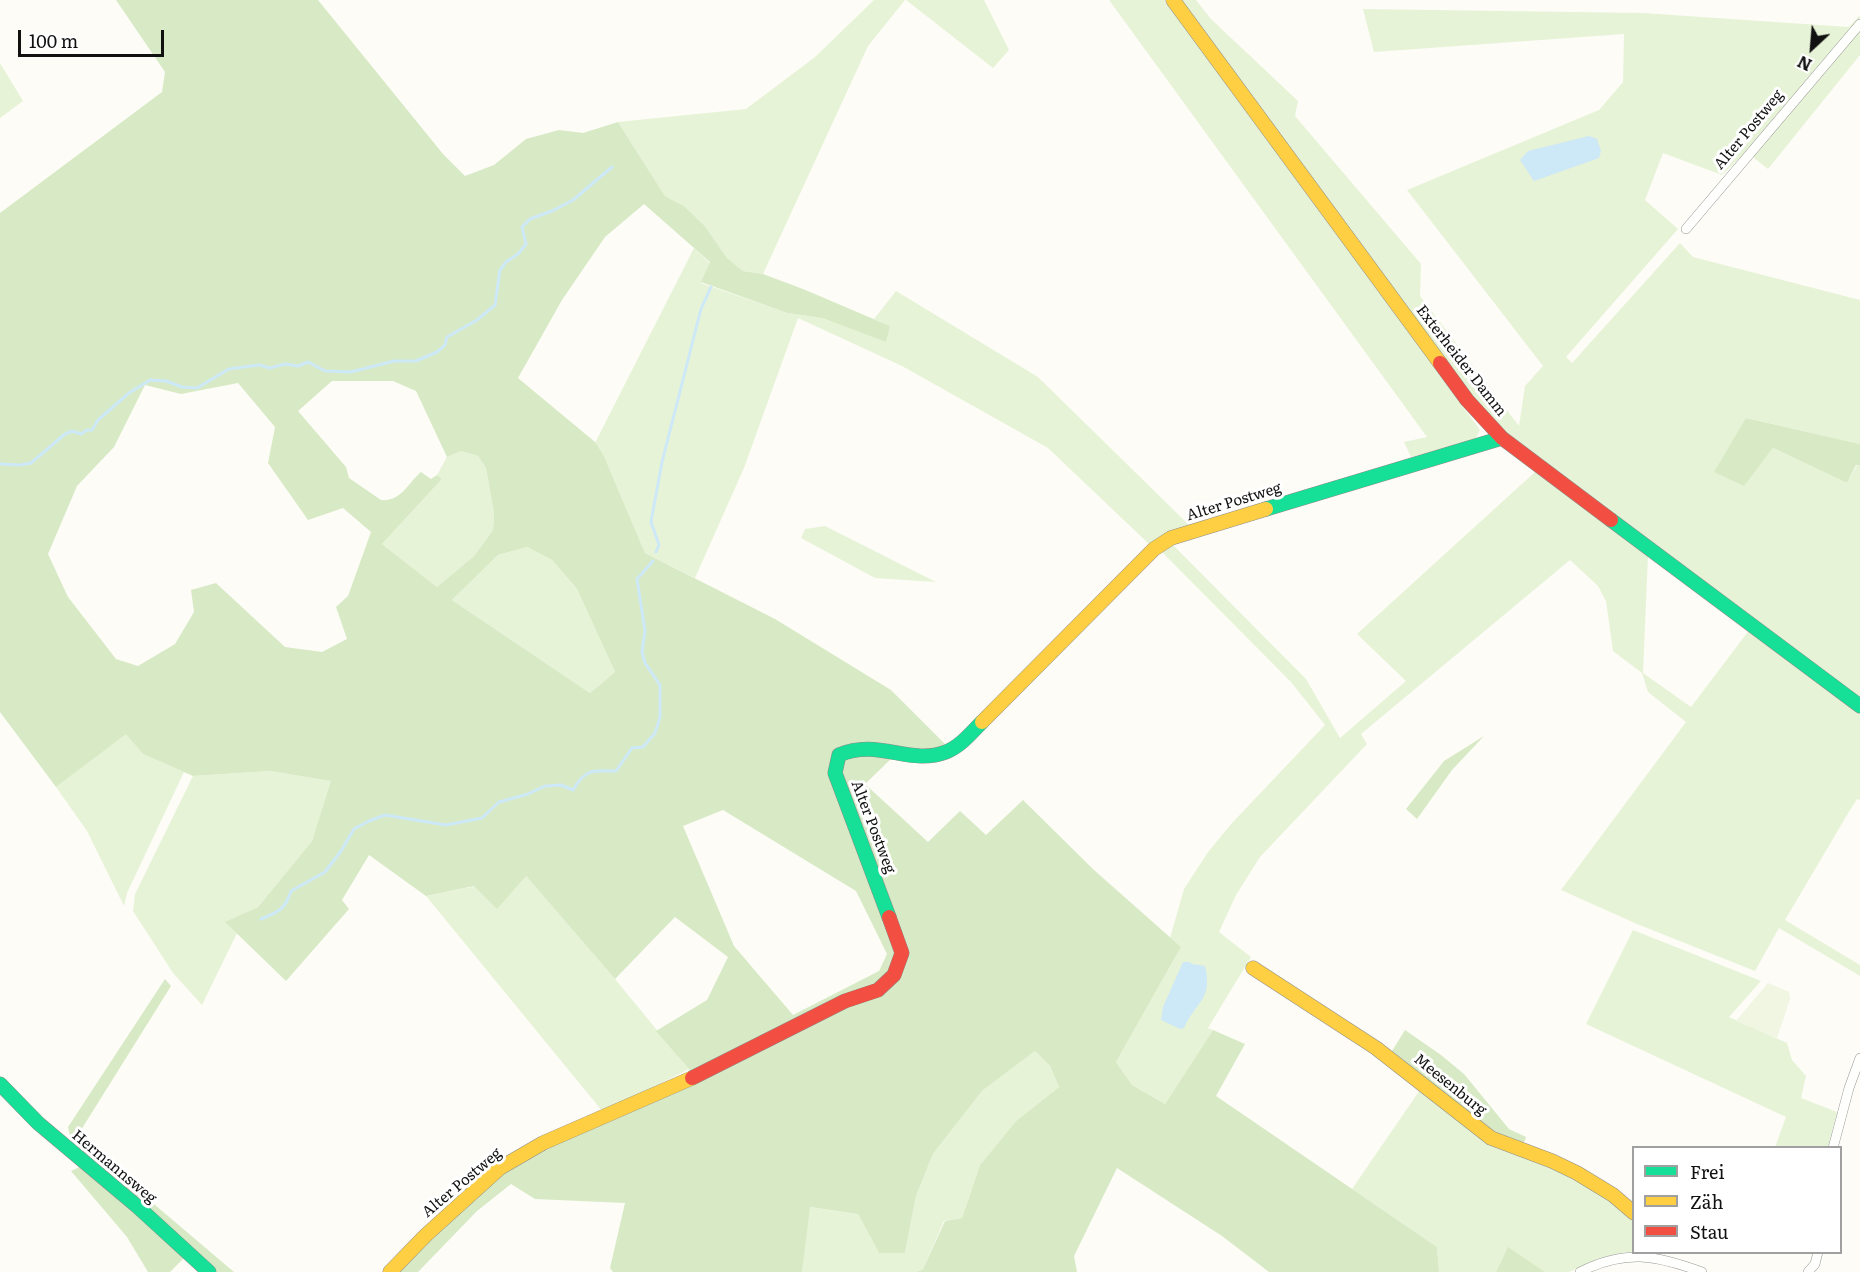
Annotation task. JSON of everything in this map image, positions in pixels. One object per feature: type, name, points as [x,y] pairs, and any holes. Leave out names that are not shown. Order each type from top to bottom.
[{"type":"street","name":"Exterheider Damm","points":[[1173,0],[1467,400],[1502,438],[1860,706]]},
{"type":"street","name":"Alter Postweg","points":[[1686,229],[1860,24]]},
{"type":"street","name":"Alter Postweg","points":[[390,1272],[426,1235],[500,1168],[543,1143],[703,1073],[845,1001],[878,990],[894,975],[902,953],[835,773],[838,755],[848,749],[858,747],[876,748],[913,757],[947,752],[962,742],[1154,549],[1171,538],[1502,438]]},
{"type":"street","name":"Meesenburg","points":[[1253,968],[1376,1048],[1491,1138],[1585,1177],[1632,1211]]},
{"type":"street","points":[[1833,1146],[1860,1058]]},
{"type":"street","name":"Hermannsweg","points":[[0,1084],[38,1123],[138,1207],[209,1272]]},
{"type":"street","points":[[1808,1272],[1815,1264],[1818,1254]]},
{"type":"street","points":[[1580,1272],[1593,1266],[1629,1257],[1669,1256],[1702,1272]]},
{"type":"green space","points":[[116,0],[318,0],[443,154],[465,176],[494,165],[526,139],[559,130],[583,133],[618,122],[665,196],[684,206],[705,226],[727,258],[743,271],[763,274],[890,326],[886,342],[823,318],[787,313],[701,282],[710,262],[644,204],[605,237],[562,300],[518,378],[595,442],[604,456],[645,553],[775,619],[891,690],[947,746],[934,761],[913,763],[891,759],[865,784],[928,842],[960,811],[986,835],[1023,800],[1094,870],[1181,947],[1116,1062],[1132,1085],[1165,1104],[1213,1030],[1245,1044],[1216,1096],[1437,1247],[1439,1272],[1269,1272],[1222,1236],[1117,1168],[1074,1256],[1077,1272],[916,1272],[923,1269],[945,1221],[962,1218],[980,1165],[1016,1121],[1059,1087],[1050,1066],[1035,1051],[982,1091],[933,1154],[916,1196],[905,1253],[879,1253],[858,1214],[810,1207],[802,1272],[613,1272],[610,1268],[625,1203],[535,1199],[511,1184],[477,1211],[418,1272],[398,1272],[504,1173],[552,1145],[689,1087],[689,1069],[656,1031],[707,1000],[728,957],[675,917],[615,979],[526,876],[497,909],[474,886],[426,896],[369,855],[342,900],[349,909],[286,981],[225,922],[258,907],[312,841],[331,781],[270,771],[193,776],[143,754],[126,734],[56,787],[0,712],[0,213],[162,92],[165,72]],"holes":[[[332,381],[393,381],[416,391],[447,457],[461,451],[478,456],[486,468],[494,514],[493,530],[474,556],[437,587],[382,544],[442,479],[437,475],[431,479],[421,472],[399,495],[388,500],[381,500],[349,478],[346,467],[298,411]],[[238,383],[275,427],[268,463],[308,520],[343,508],[371,532],[348,596],[336,607],[347,639],[322,652],[285,647],[216,583],[191,590],[194,612],[175,644],[138,666],[116,659],[68,597],[48,554],[77,486],[114,447],[145,385],[181,394]],[[527,547],[552,560],[577,589],[615,672],[590,693],[452,600],[498,555]],[[723,810],[856,891],[887,954],[879,971],[793,1015],[734,946],[683,826]]]},
{"type":"green space","points":[[874,0],[905,0],[868,46],[763,274],[743,271],[727,258],[705,226],[684,206],[665,196],[618,122],[746,109],[815,57]]},
{"type":"green space","points":[[906,0],[984,0],[1009,50],[993,68]]},
{"type":"green space","points":[[1109,0],[1164,0],[1480,430],[1475,440],[1411,457],[1404,442],[1427,437]]},
{"type":"green space","points":[[1180,0],[1196,0],[1211,19],[1298,101],[1295,116],[1421,264],[1420,296],[1519,426],[1525,386],[1543,366],[1407,190],[1599,110],[1623,82],[1624,34],[1374,52],[1363,9],[1643,13],[1849,27],[1860,15],[1860,18],[1747,151],[1722,175],[1663,153],[1645,200],[1678,229],[1566,357],[1572,363],[1680,243],[1693,257],[1860,300],[1860,444],[1746,418],[1744,485],[1773,448],[1847,483],[1857,465],[1860,465],[1860,699],[1498,428],[1470,396]]},
{"type":"green space","points":[[1860,30],[1860,55],[1768,169],[1753,157]]},
{"type":"green space","points":[[0,63],[23,101],[0,118]]},
{"type":"green space","points":[[694,248],[710,263],[701,283],[787,313],[890,326],[874,319],[896,291],[1038,377],[1189,525],[1168,533],[1150,545],[1048,448],[902,366],[798,318],[744,468],[695,578],[645,553],[604,456],[595,443]]},
{"type":"green space","points":[[1746,418],[1860,444],[1860,465],[1856,465],[1847,483],[1773,448],[1744,486],[1714,472]]},
{"type":"green space","points":[[461,451],[478,456],[486,468],[494,514],[493,530],[474,556],[437,587],[382,544],[442,479],[437,475],[447,457]]},
{"type":"green space","points":[[1535,472],[1648,555],[1643,673],[1691,707],[1750,629],[1860,713],[1860,800],[1857,799],[1850,810],[1785,920],[1860,965],[1860,976],[1779,928],[1755,971],[1637,924],[1561,890],[1686,722],[1648,692],[1642,673],[1613,651],[1606,601],[1598,586],[1570,560],[1361,734],[1367,744],[1260,857],[1236,895],[1219,932],[1251,957],[1208,1028],[1213,1030],[1165,1104],[1132,1085],[1116,1062],[1181,947],[1170,938],[1184,889],[1208,852],[1232,823],[1325,725],[1291,682],[1162,552],[1173,545],[1306,679],[1340,738],[1406,681],[1357,634]]},
{"type":"green space","points":[[825,526],[936,582],[875,578],[801,538],[805,529]]},
{"type":"green space","points":[[527,547],[552,560],[577,589],[615,672],[590,693],[452,600],[498,555]]},
{"type":"green space","points":[[126,733],[143,754],[184,772],[127,893],[124,906],[87,831],[56,787]]},
{"type":"green space","points":[[1484,736],[1452,770],[1417,819],[1406,809],[1444,761]]},
{"type":"green space","points":[[270,771],[332,781],[312,841],[258,907],[226,922],[237,933],[202,1005],[173,973],[133,911],[135,894],[193,776]]},
{"type":"green space","points":[[526,876],[689,1069],[603,1112],[426,896]]},
{"type":"green space","points":[[1633,930],[1761,981],[1729,1017],[1787,1043],[1792,1060],[1806,1076],[1801,1098],[1837,1112],[1828,1146],[1775,1146],[1786,1117],[1586,1024]]},
{"type":"green space","points":[[165,979],[171,986],[76,1138],[234,1272],[216,1272],[67,1144],[70,1136],[68,1127]]},
{"type":"green space","points":[[1768,983],[1789,992],[1790,999],[1777,1038],[1736,1021]]},
{"type":"green space","points":[[1405,1030],[1464,1074],[1509,1129],[1526,1137],[1522,1149],[1496,1138],[1392,1051]]},
{"type":"green space","points":[[1035,1051],[1050,1066],[1059,1087],[1016,1121],[980,1165],[962,1218],[944,1221],[923,1269],[916,1272],[802,1272],[809,1207],[858,1214],[879,1253],[905,1253],[916,1196],[933,1154],[982,1091]]},
{"type":"green space","points":[[1422,1087],[1532,1159],[1590,1185],[1632,1218],[1632,1252],[1605,1257],[1569,1272],[1545,1272],[1508,1248],[1496,1272],[1439,1272],[1437,1247],[1352,1189]]},
{"type":"green space","points":[[82,1166],[186,1256],[170,1272],[148,1272],[127,1237],[71,1171]]},
{"type":"green space","points":[[1508,1247],[1545,1272],[1496,1272]]},
{"type":"water","points":[[1589,136],[1597,139],[1601,151],[1599,158],[1534,181],[1520,160],[1528,151]]},
{"type":"water","points":[[1183,962],[1205,966],[1207,986],[1202,1000],[1184,1028],[1180,1029],[1161,1020],[1163,1007]]},
{"type":"waterway","points":[[0,464],[31,463],[65,434],[72,431],[81,434],[92,430],[98,420],[129,393],[150,380],[197,388],[229,369],[259,365],[270,368],[285,364],[298,366],[308,362],[325,371],[351,372],[394,361],[416,361],[437,352],[445,345],[447,337],[477,320],[495,305],[500,270],[526,244],[522,227],[530,219],[573,200],[612,167]]},
{"type":"waterway","points":[[656,552],[659,545],[651,522],[662,462],[701,309],[711,287]]},
{"type":"waterway","points":[[261,919],[280,909],[291,891],[325,872],[354,829],[369,821],[385,815],[446,825],[482,818],[499,802],[528,794],[545,786],[561,785],[573,790],[586,774],[595,771],[616,771],[632,748],[643,747],[655,733],[660,717],[660,685],[645,663],[642,652],[645,631],[637,579],[653,561]]},
{"type":"traffic: fast","points":[[1266,509],[1502,438]]},
{"type":"traffic: fast","points":[[1611,520],[1860,706]]},
{"type":"traffic: fast","points":[[889,917],[835,773],[839,755],[867,749],[919,756],[946,752],[957,746],[982,722]]},
{"type":"traffic: fast","points":[[0,1084],[38,1123],[138,1207],[209,1272]]},
{"type":"traffic: slow","points":[[1173,0],[1440,363]]},
{"type":"traffic: slow","points":[[982,722],[1154,549],[1171,538],[1266,509]]},
{"type":"traffic: slow","points":[[1253,968],[1376,1048],[1491,1138],[1577,1173],[1613,1195],[1632,1211]]},
{"type":"traffic: slow","points":[[390,1272],[426,1235],[500,1168],[543,1143],[692,1078]]},
{"type":"traffic: jam","points":[[1440,363],[1467,400],[1502,438],[1611,520]]},
{"type":"traffic: jam","points":[[692,1078],[845,1001],[878,990],[894,975],[902,953],[889,917]]}]
